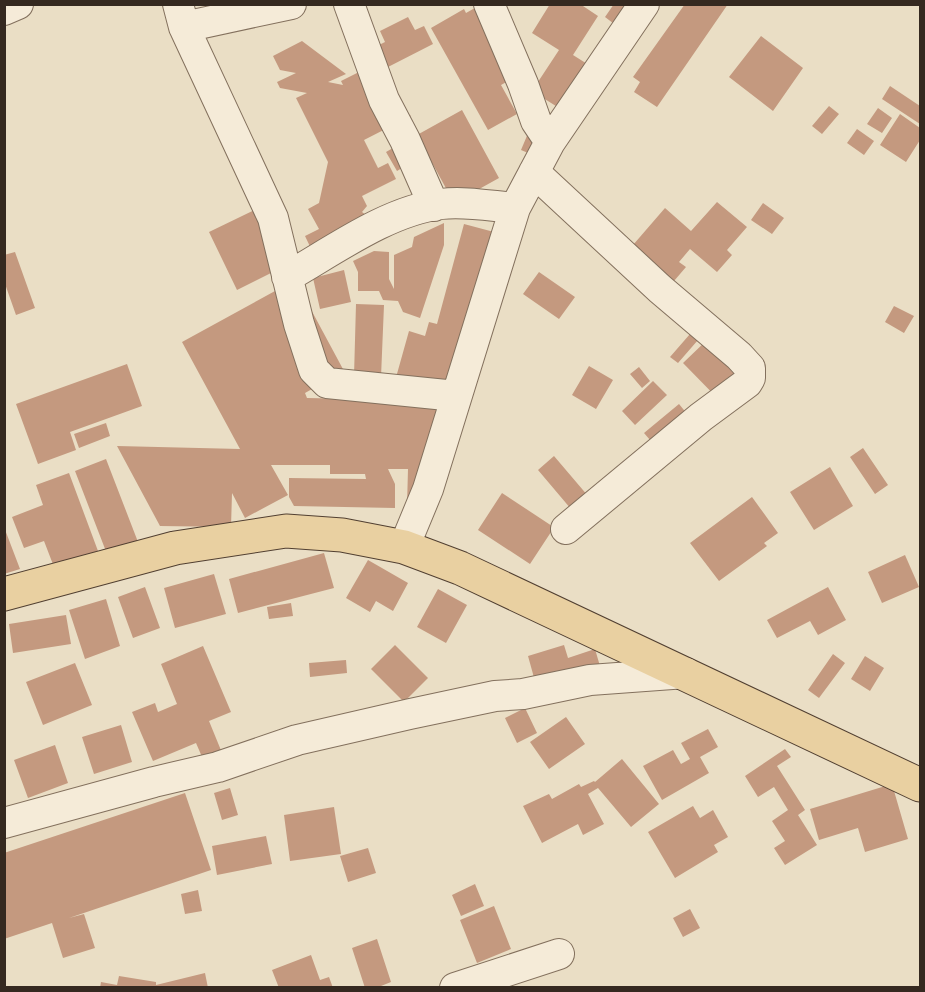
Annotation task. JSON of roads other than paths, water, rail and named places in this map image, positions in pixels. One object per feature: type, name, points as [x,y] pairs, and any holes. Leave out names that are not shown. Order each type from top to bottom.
[{"type":"main road","points":[[4,594],[175,548],[286,531],[342,534],[404,547],[459,568],[921,785]]},
{"type":"street","points":[[4,10],[18,4]]},
{"type":"street","points":[[291,4],[181,16],[273,218],[286,277],[314,370],[327,383],[456,396]]},
{"type":"street","points":[[349,4],[384,100],[405,140],[434,206]]},
{"type":"street","points":[[489,4],[536,121],[550,142]]},
{"type":"street","points":[[404,547],[428,489],[515,208],[550,142],[644,4]]},
{"type":"street","points":[[534,172],[660,289],[739,356],[750,368],[751,373],[747,383],[701,417],[566,529]]},
{"type":"street","points":[[286,277],[380,224],[412,211],[434,206],[466,204],[515,208]]},
{"type":"street","points":[[4,824],[154,782],[218,767],[297,740],[410,714],[495,696],[523,694],[590,680],[686,673]]},
{"type":"street","points":[[455,987],[559,954]]}]
